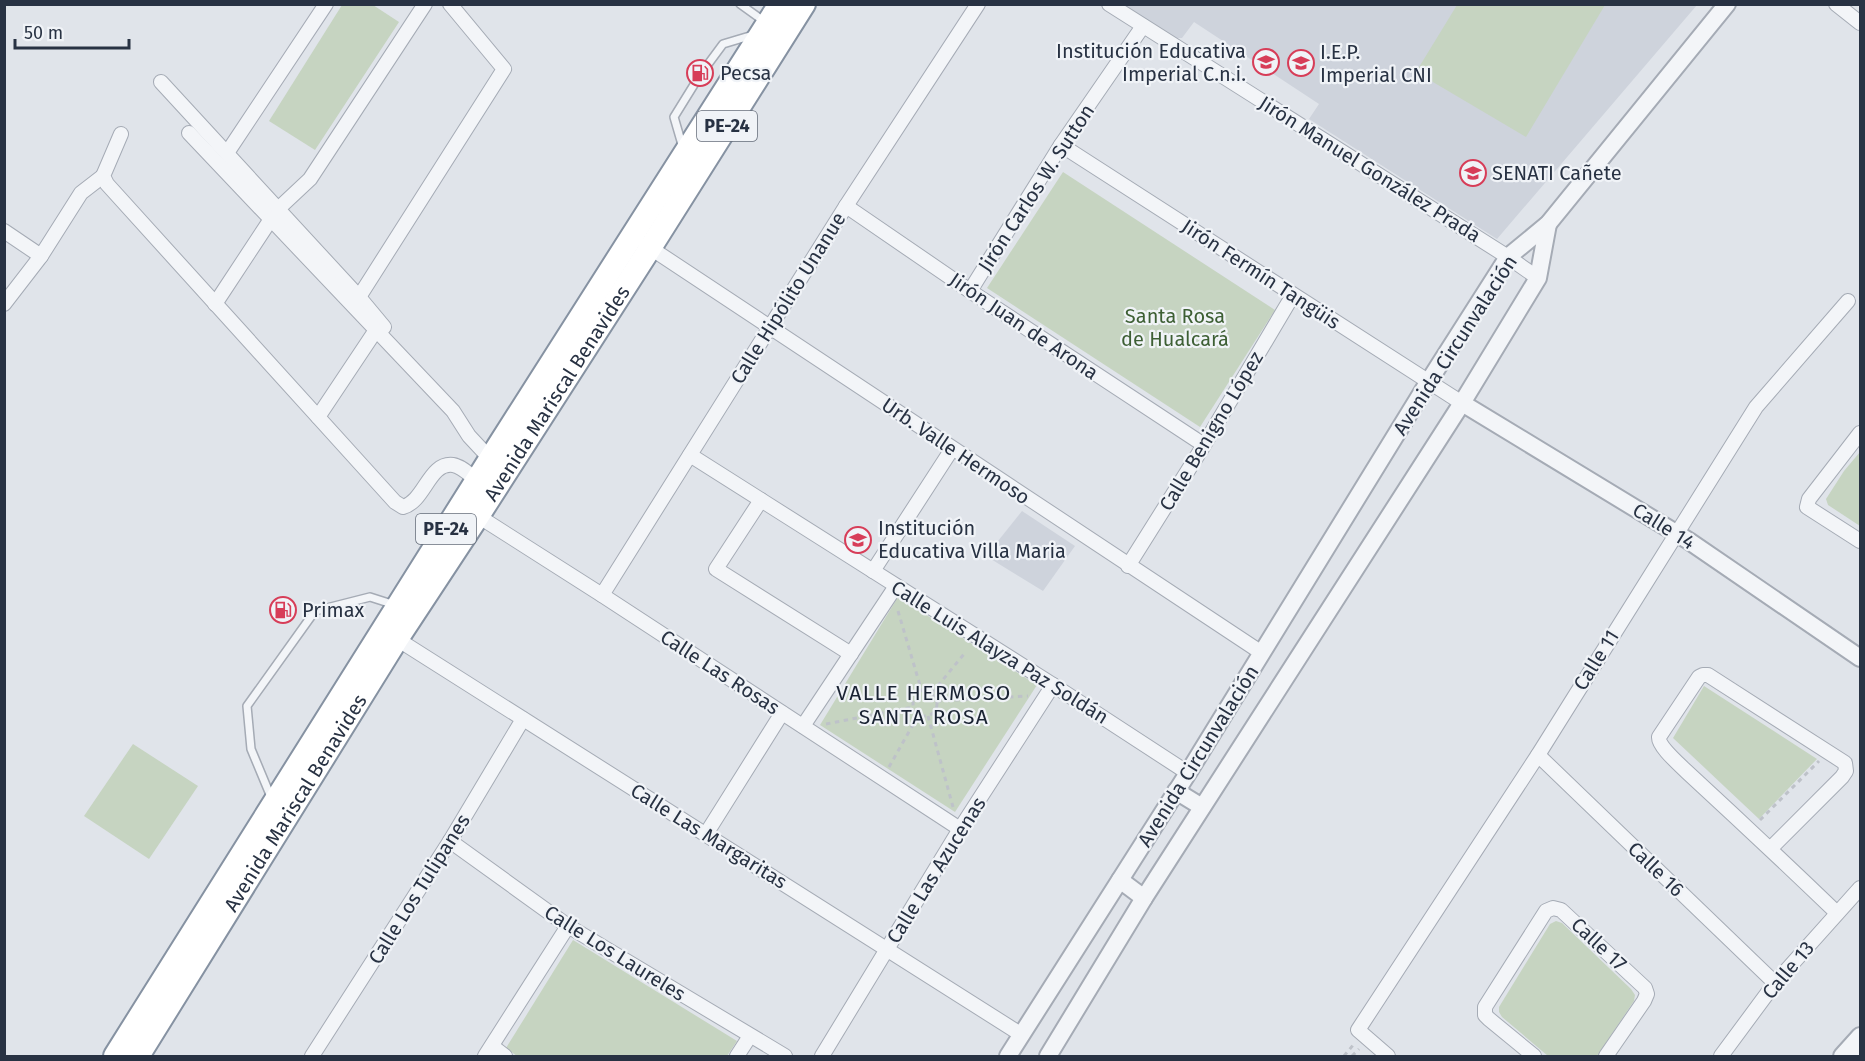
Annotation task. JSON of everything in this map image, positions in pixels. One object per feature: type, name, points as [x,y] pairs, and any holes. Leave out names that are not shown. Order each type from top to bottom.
[{"type":"highway","name":"Avenida Mariscal Benavides","points":[[127,1054],[478,516],[641,242],[685,153],[780,4]]},
{"type":"highway","name":"Avenida Mariscal Benavides","points":[[127,1054],[274,803],[492,456],[804,4]]},
{"type":"street","points":[[227,153],[326,4]]},
{"type":"street","points":[[215,304],[274,214],[310,179],[425,4]]},
{"type":"street","points":[[359,297],[504,69],[450,4]]},
{"type":"street","name":"Calle Hipólito Unanue","points":[[602,595],[846,206],[978,4]]},
{"type":"street","name":"Jirón Manuel González Prada","points":[[1109,4],[1508,256],[1538,278]]},
{"type":"street","points":[[1548,224],[1727,4]]},
{"type":"street","points":[[1836,4],[1860,23]]},
{"type":"street","name":"Jirón Carlos W. Sutton","points":[[970,291],[1061,145],[1143,26]]},
{"type":"street","points":[[161,82],[227,153],[274,214],[376,330],[453,411],[475,443],[492,456]]},
{"type":"street","points":[[189,133],[359,297],[394,338],[397,352]]},
{"type":"street","points":[[4,304],[41,256],[81,193],[103,176],[121,134]]},
{"type":"street","name":"Jirón Fermín Tangüis","points":[[1061,145],[1462,403]]},
{"type":"street","points":[[103,176],[107,184],[395,502],[403,507],[415,502],[433,474],[447,465],[454,464],[477,480]]},
{"type":"street","name":"Jirón Juan de Arona","points":[[846,206],[970,291],[1204,445]]},
{"type":"street","name":"Avenida Circunvalación","points":[[1008,1056],[1188,773],[1508,256],[1548,224]]},
{"type":"street","name":"Avenida Circunvalación","points":[[1047,1056],[1144,898],[1462,403],[1538,278],[1548,224]]},
{"type":"street","points":[[4,231],[41,256]]},
{"type":"street","name":"Urb. Valle Hermoso","points":[[641,242],[1262,653]]},
{"type":"street","name":"Calle Benigno López","points":[[1128,566],[1204,445],[1293,295]]},
{"type":"street","name":"Calle 11","points":[[1388,1056],[1358,1030],[1538,755],[1756,407],[1848,301]]},
{"type":"street","points":[[318,417],[376,330]]},
{"type":"street","name":"Calle 14","points":[[1462,403],[1677,534],[1860,658]]},
{"type":"street","points":[[1860,433],[1809,499],[1807,507],[1860,541]]},
{"type":"street","points":[[873,571],[952,448]]},
{"type":"street","name":"Calle Luis Alayza Paz Soldán","points":[[690,455],[1188,773]]},
{"type":"street","points":[[760,500],[716,569],[851,654]]},
{"type":"street","name":"Calle Las Rosas","points":[[478,516],[960,829]]},
{"type":"street","points":[[803,726],[896,586]]},
{"type":"street","name":"Calle Las Margaritas","points":[[397,639],[1022,1035]]},
{"type":"street","points":[[1770,849],[1846,771],[1845,763],[1708,675],[1699,677],[1658,740],[1678,764],[1837,913]]},
{"type":"street","name":"Calle Las Azucenas","points":[[822,1056],[960,829],[1053,685]]},
{"type":"street","points":[[706,834],[782,713]]},
{"type":"street","name":"Calle Los Tulipanes","points":[[312,1056],[450,842],[523,719]]},
{"type":"street","name":"Calle 16","points":[[1538,755],[1775,983]]},
{"type":"street","points":[[1176,791],[1202,807]]},
{"type":"street","name":"Calle Los Laureles","points":[[450,842],[568,926],[785,1056]]},
{"type":"street","points":[[1120,880],[1144,898]]},
{"type":"street","name":"Calle 13","points":[[1721,1056],[1775,983],[1860,888]]},
{"type":"street","name":"Calle 17","points":[[1534,1056],[1489,1019],[1485,1015],[1485,1007],[1546,911],[1553,908],[1561,910],[1645,987],[1647,994],[1606,1056]]},
{"type":"street","points":[[504,1056],[488,1051],[568,926]]},
{"type":"street","points":[[737,1056],[750,1036]]},
{"type":"lane","points":[[706,67],[723,44],[765,28],[740,4]]},
{"type":"lane","points":[[685,153],[674,117],[700,75]]},
{"type":"lane","points":[[274,803],[251,749],[248,706],[315,611],[370,597],[398,606]]},
{"type":"path","points":[[898,612],[922,692]]},
{"type":"path","points":[[932,693],[964,654]]},
{"type":"path","points":[[922,692],[932,693],[937,701],[936,710],[928,716],[919,714],[913,706],[915,697],[922,692]]},
{"type":"path","points":[[937,701],[1028,696]]},
{"type":"path","points":[[824,724],[913,706]]},
{"type":"path","points":[[889,767],[919,714]]},
{"type":"path","points":[[928,716],[954,810]]},
{"type":"path","points":[[1751,830],[1828,752]]},
{"type":"shaded area","name":"SENATI Cañete","points":[[1124,5],[1697,5],[1497,239],[1309,119],[1319,104],[1194,22],[1182,38],[1176,38]]},
{"type":"shaded area","points":[[1022,511],[1075,546],[1043,591],[986,556]]},
{"type":"green space","points":[[342,5],[373,5],[399,22],[315,150],[269,121]]},
{"type":"green space","points":[[1457,5],[1605,5],[1526,137],[1416,72]]},
{"type":"green space","name":"Santa Rosa de Hualcará","points":[[1063,172],[1275,310],[1200,427],[987,288]]},
{"type":"green space","points":[[1860,452],[1860,526],[1828,505],[1826,499],[1844,471]]},
{"type":"green space","points":[[898,597],[1037,685],[955,812],[820,725]]},
{"type":"green space","points":[[1704,686],[1817,759],[1759,819],[1673,738]]},
{"type":"green space","points":[[133,744],[198,786],[149,859],[84,816]]},
{"type":"green space","points":[[1556,921],[1562,923],[1635,995],[1634,1001],[1597,1056],[1548,1056],[1499,1012],[1499,1007],[1550,924]]},
{"type":"green space","points":[[573,940],[737,1041],[727,1056],[517,1056],[506,1048]]},
{"type":"place","name":"Institución Educativa Imperial C.n.i.","points":[[1266,62]]},
{"type":"place","name":"I.E.P. Imperial CNI","points":[[1301,63]]},
{"type":"place","name":"Pecsa","points":[[700,73]]},
{"type":"place","name":"SENATI Cañete","points":[[1473,173]]},
{"type":"place","name":"Institución Educativa Villa Maria","points":[[858,540]]},
{"type":"place","name":"Primax","points":[[283,610]]},
{"type":"district","name":"VALLE HERMOSO SANTA ROSA","points":[[924,705]]}]
